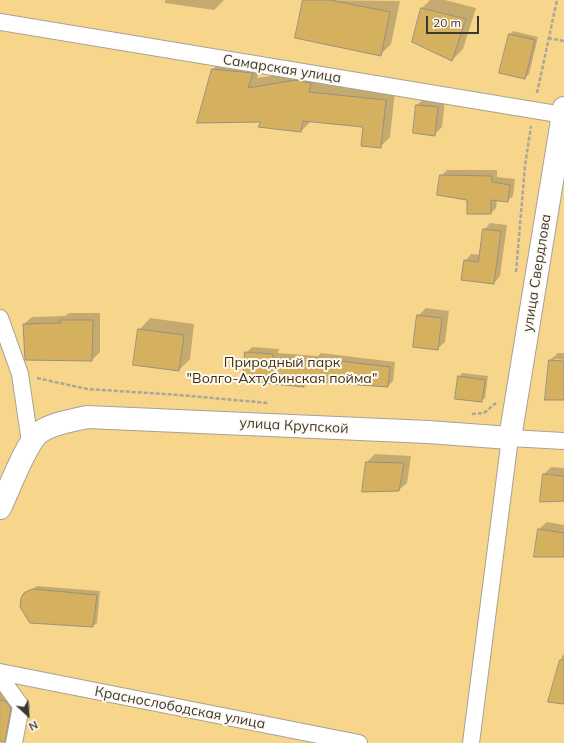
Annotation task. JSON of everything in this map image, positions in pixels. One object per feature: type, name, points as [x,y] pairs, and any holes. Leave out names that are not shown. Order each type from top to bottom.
[{"type":"street","name":"Самарская улица","points":[[0,22],[534,111],[563,113]]},
{"type":"street","name":"улица Свердлова","points":[[510,438],[563,113]]},
{"type":"street","points":[[0,318],[20,374],[30,442],[0,508]]},
{"type":"street","name":"улица Крупской","points":[[30,442],[39,433],[50,426],[87,416],[420,431],[510,438],[564,440]]},
{"type":"street","points":[[471,743],[510,438]]},
{"type":"street","name":"Краснослободская улица","points":[[0,672],[359,743]]},
{"type":"street","points":[[0,677],[21,706],[14,743]]},
{"type":"path","points":[[515,274],[525,166],[548,38],[557,0]]},
{"type":"path","points":[[548,38],[564,41]]},
{"type":"path","points":[[20,374],[87,389],[179,395],[274,404]]},
{"type":"path","points":[[470,414],[484,413],[495,404],[497,397]]},
{"type":"green space","name":"Природный парк \"Волго-Ахтубинская пойма\"","points":[[0,0],[564,0],[564,743],[0,743]]},
{"type":"building","points":[[303,0],[330,0],[390,12],[381,56],[295,38]]},
{"type":"building","points":[[421,8],[466,19],[452,61],[412,42]]},
{"type":"building","points":[[509,34],[535,40],[525,79],[499,73]]},
{"type":"building","points":[[212,69],[253,73],[248,88],[296,80],[311,83],[309,92],[386,100],[381,148],[361,146],[363,127],[303,121],[301,132],[258,127],[261,122],[197,123]]},
{"type":"building","points":[[416,105],[438,107],[435,136],[413,133]]},
{"type":"building","points":[[440,175],[492,176],[492,182],[510,185],[508,202],[491,200],[491,214],[467,214],[467,200],[437,195]]},
{"type":"building","points":[[483,229],[501,231],[494,284],[461,280],[464,260],[478,262]]},
{"type":"building","points":[[417,315],[442,318],[438,350],[413,347]]},
{"type":"building","points":[[60,320],[93,320],[92,361],[25,360],[23,324],[60,323]]},
{"type":"building","points":[[138,329],[184,335],[179,371],[133,365]]},
{"type":"building","points":[[245,352],[273,354],[273,359],[314,361],[315,358],[390,367],[388,387],[304,381],[304,387],[243,381]]},
{"type":"building","points":[[549,360],[564,361],[564,400],[545,400]]},
{"type":"building","points":[[458,376],[485,380],[482,402],[455,399]]},
{"type":"building","points":[[366,462],[404,463],[399,491],[362,492]]},
{"type":"building","points":[[543,474],[564,476],[564,501],[540,502]]},
{"type":"building","points":[[538,529],[564,533],[564,557],[534,557]]},
{"type":"building","points":[[33,589],[97,595],[93,627],[30,623],[20,607],[21,598],[24,593]]},
{"type":"building","points":[[560,660],[564,660],[564,704],[548,702]]},
{"type":"building","points":[[0,700],[5,701],[11,708],[5,742],[0,741]]}]
